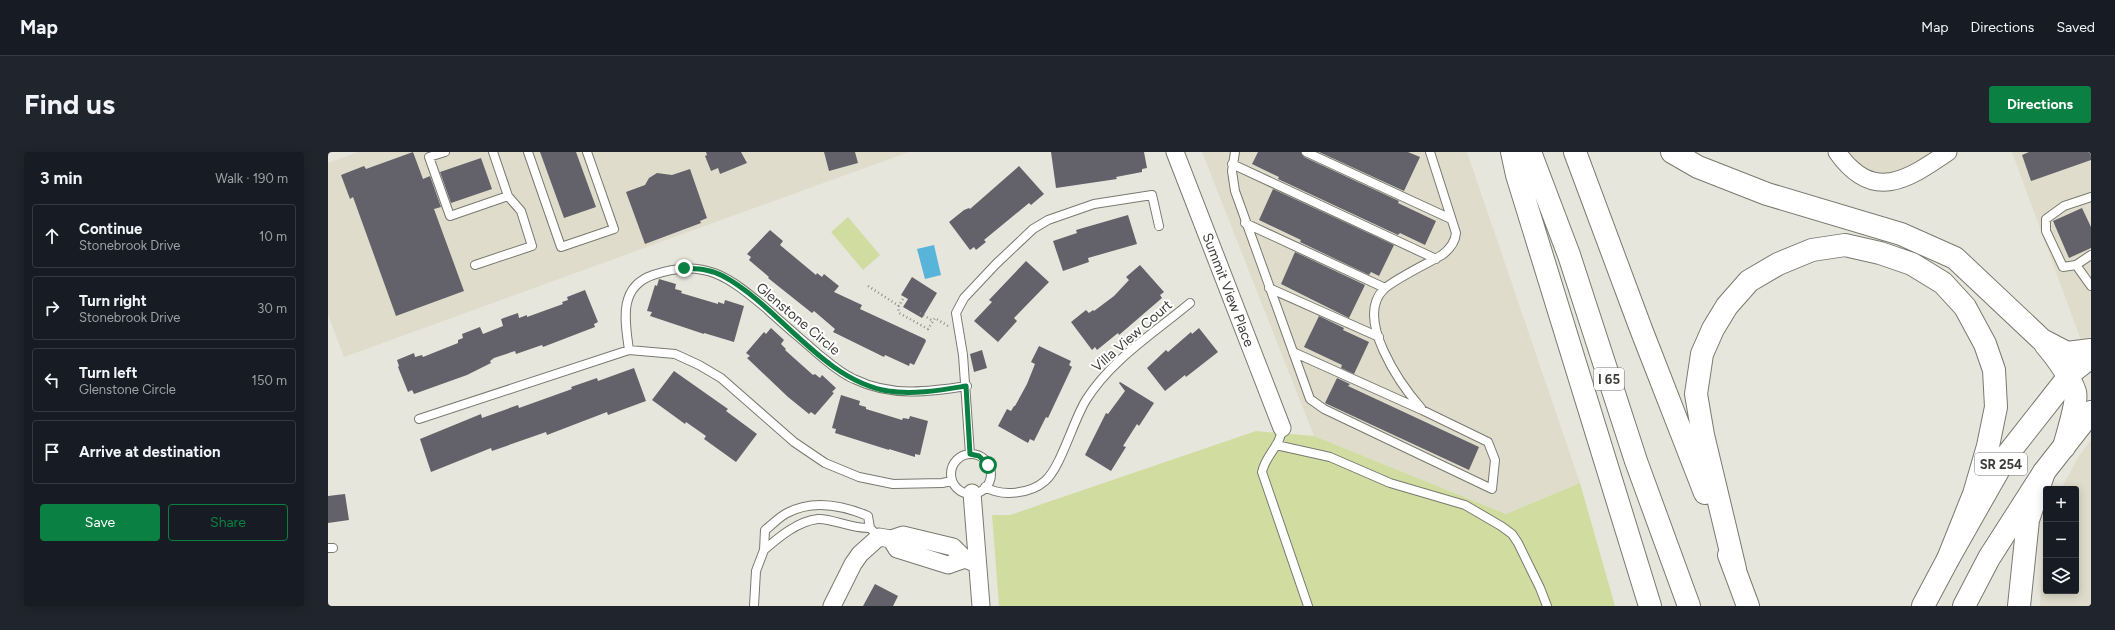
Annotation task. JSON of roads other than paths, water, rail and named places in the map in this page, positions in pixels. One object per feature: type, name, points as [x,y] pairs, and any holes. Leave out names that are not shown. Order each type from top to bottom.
[{"type":"main road","points":[[1512,152],[1517,175],[1650,606]]},
{"type":"main road","name":"I 65","points":[[1530,152],[1569,255],[1636,461],[1689,606]]},
{"type":"main road","points":[[1575,152],[1641,329],[1735,569],[1748,606]]},
{"type":"main road","points":[[1672,152],[1698,167],[1767,194],[1901,234],[1955,258],[2042,340],[2060,363],[2075,393],[2071,422],[2064,447]]},
{"type":"main road","points":[[1735,569],[1703,435],[1696,394],[1702,354],[1713,329],[1727,306],[1749,281],[1778,264],[1805,253],[1845,245],[1880,253],[1912,264],[1943,283],[1965,308],[1985,344],[1994,370],[1996,406],[1988,446],[1974,494],[1948,559]]},
{"type":"main road","points":[[2042,340],[2067,353],[2091,350]]},
{"type":"main road","name":"SR 254","points":[[1923,606],[2007,455],[2073,371],[2091,357]]},
{"type":"main road","name":"SR 254","points":[[1964,606],[1989,558],[2044,472],[2091,412]]},
{"type":"main road","points":[[2019,606],[2028,520],[2044,472]]},
{"type":"street","name":"Summit View Place","points":[[1174,152],[1282,428]]},
{"type":"street","points":[[1838,152],[1857,173],[1876,182],[1889,183],[1903,179],[1948,152]]},
{"type":"street","points":[[979,490],[971,561],[981,606]]},
{"type":"street","points":[[832,606],[860,554],[880,535],[897,549],[948,565],[971,561]]},
{"type":"lane","points":[[445,152],[429,157],[450,216],[508,196]]},
{"type":"lane","points":[[475,265],[532,246],[521,211],[508,196],[493,152]]},
{"type":"lane","points":[[528,152],[560,247],[614,229],[587,152]]},
{"type":"lane","points":[[1235,152],[1232,164],[1235,191],[1245,223],[1310,399],[1324,409],[1492,489],[1495,460],[1488,442],[1422,410],[1293,352]]},
{"type":"lane","points":[[1306,152],[1451,219]]},
{"type":"lane","points":[[1422,410],[1402,384],[1393,369],[1379,337],[1373,320],[1373,313],[1377,299],[1385,288],[1436,259],[1449,250],[1453,244],[1456,233],[1428,153]]},
{"type":"lane","points":[[1232,164],[1436,259]]},
{"type":"lane","points":[[970,454],[964,355],[958,332],[956,313],[964,298],[977,282],[1014,246],[1048,220],[1094,204],[1152,196],[1159,226]]},
{"type":"lane","points":[[2091,197],[2064,206],[2046,220],[2046,231],[2063,267],[2076,265],[2091,255]]},
{"type":"lane","points":[[1245,223],[1385,288]]},
{"type":"lane","points":[[2076,265],[2091,286]]},
{"type":"lane","name":"Glenstone Circle","points":[[629,350],[625,313],[628,295],[637,285],[649,276],[670,269],[703,269],[722,275],[743,289],[829,363],[853,379],[887,391],[922,392],[966,386]]},
{"type":"lane","points":[[1269,288],[1379,337]]},
{"type":"lane","name":"Villa View Court","points":[[979,490],[1023,492],[1045,482],[1052,474],[1058,463],[1076,419],[1102,378],[1190,303]]},
{"type":"lane","points":[[419,419],[629,350],[675,354],[699,365],[721,378],[794,442],[825,464],[859,477],[893,484],[942,483],[952,481]]},
{"type":"lane","points":[[1282,428],[1281,438],[1265,462],[1262,472],[1308,606]]},
{"type":"lane","points":[[1276,445],[1323,455],[1390,483],[1464,505],[1501,526],[1512,534],[1518,544],[1540,588],[1547,606]]},
{"type":"lane","points":[[970,454],[979,456],[988,465],[990,478],[979,490],[960,490],[952,481],[952,468],[960,457],[970,454]]},
{"type":"lane","points":[[754,606],[756,571],[764,550],[765,530],[788,513],[818,504],[850,509],[868,516],[880,535]]},
{"type":"lane","points":[[764,550],[779,536],[797,526],[818,519],[860,528],[880,535]]},
{"type":"water","points":[[934,245],[941,275],[925,279],[917,249]]}]
